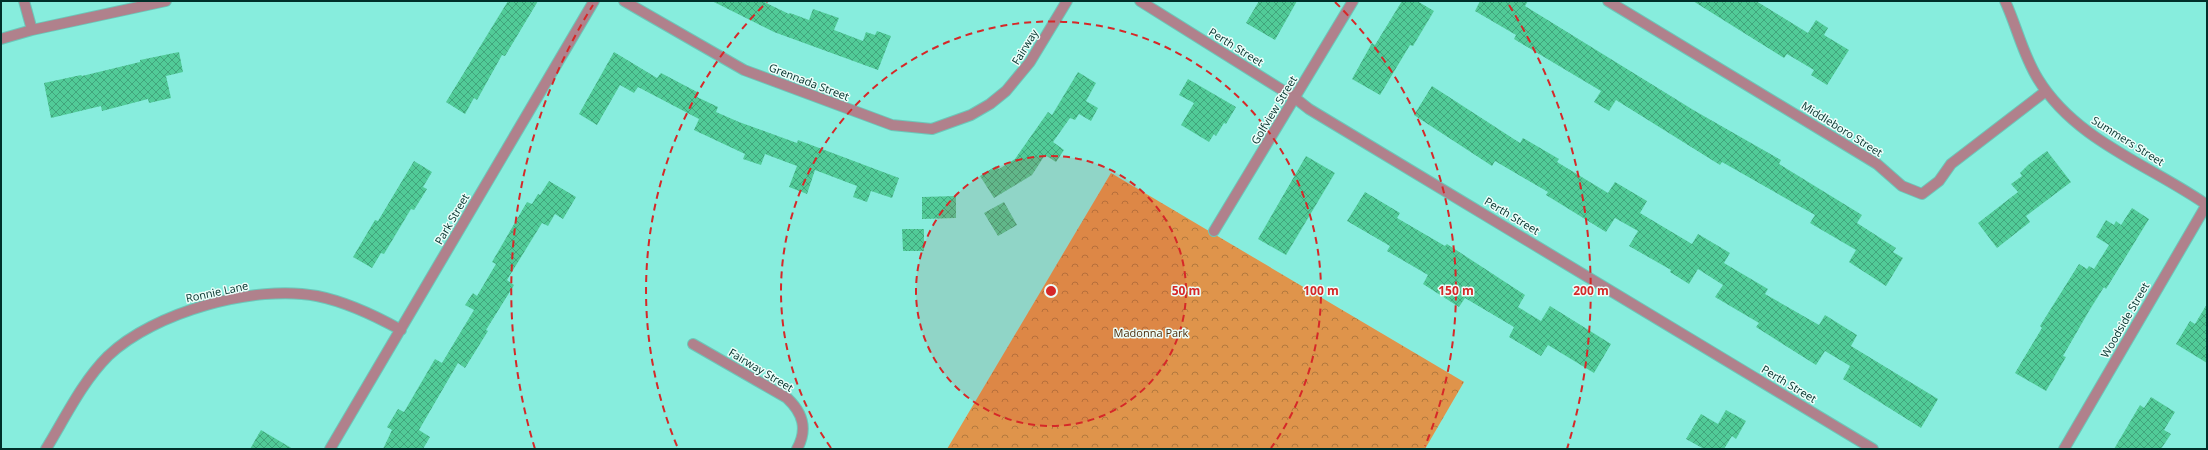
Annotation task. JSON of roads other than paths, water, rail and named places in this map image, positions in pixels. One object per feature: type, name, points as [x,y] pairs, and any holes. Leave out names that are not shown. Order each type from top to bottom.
[{"type":"street","points":[[24,1],[32,30]]},
{"type":"street","points":[[1,39],[32,30],[166,1]]},
{"type":"street","name":"Park Street","points":[[330,449],[594,1]]},
{"type":"street","name":"Grennada Street","points":[[624,1],[744,70],[818,99],[892,125],[932,129],[971,115],[996,99]]},
{"type":"street","name":"Fairway","points":[[996,99],[1018,79],[1030,62],[1066,1]]},
{"type":"street","name":"Perth Street","points":[[1140,1],[1295,98],[1309,109],[1873,449]]},
{"type":"street","name":"Golfview Street","points":[[1214,231],[1353,1]]},
{"type":"street","name":"Middleboro Street","points":[[1608,1],[1877,164],[1902,186],[1922,194],[1939,181],[1951,164],[2046,90]]},
{"type":"street","name":"Summers Street","points":[[2005,1],[2025,55],[2046,90],[2072,120],[2099,140],[2189,192],[2207,205]]},
{"type":"street","name":"Woodside Street","points":[[2064,449],[2207,205]]},
{"type":"street","name":"Ronnie Lane","points":[[46,449],[86,383],[109,356],[144,329],[175,314],[200,306],[259,295],[290,294],[316,296],[347,304],[401,330]]},
{"type":"street","name":"Fairway Street","points":[[693,344],[787,398],[797,408],[801,415],[803,432],[796,449]]},
{"type":"park label","name":"Madonna Park","points":[[1151,333]]}]
